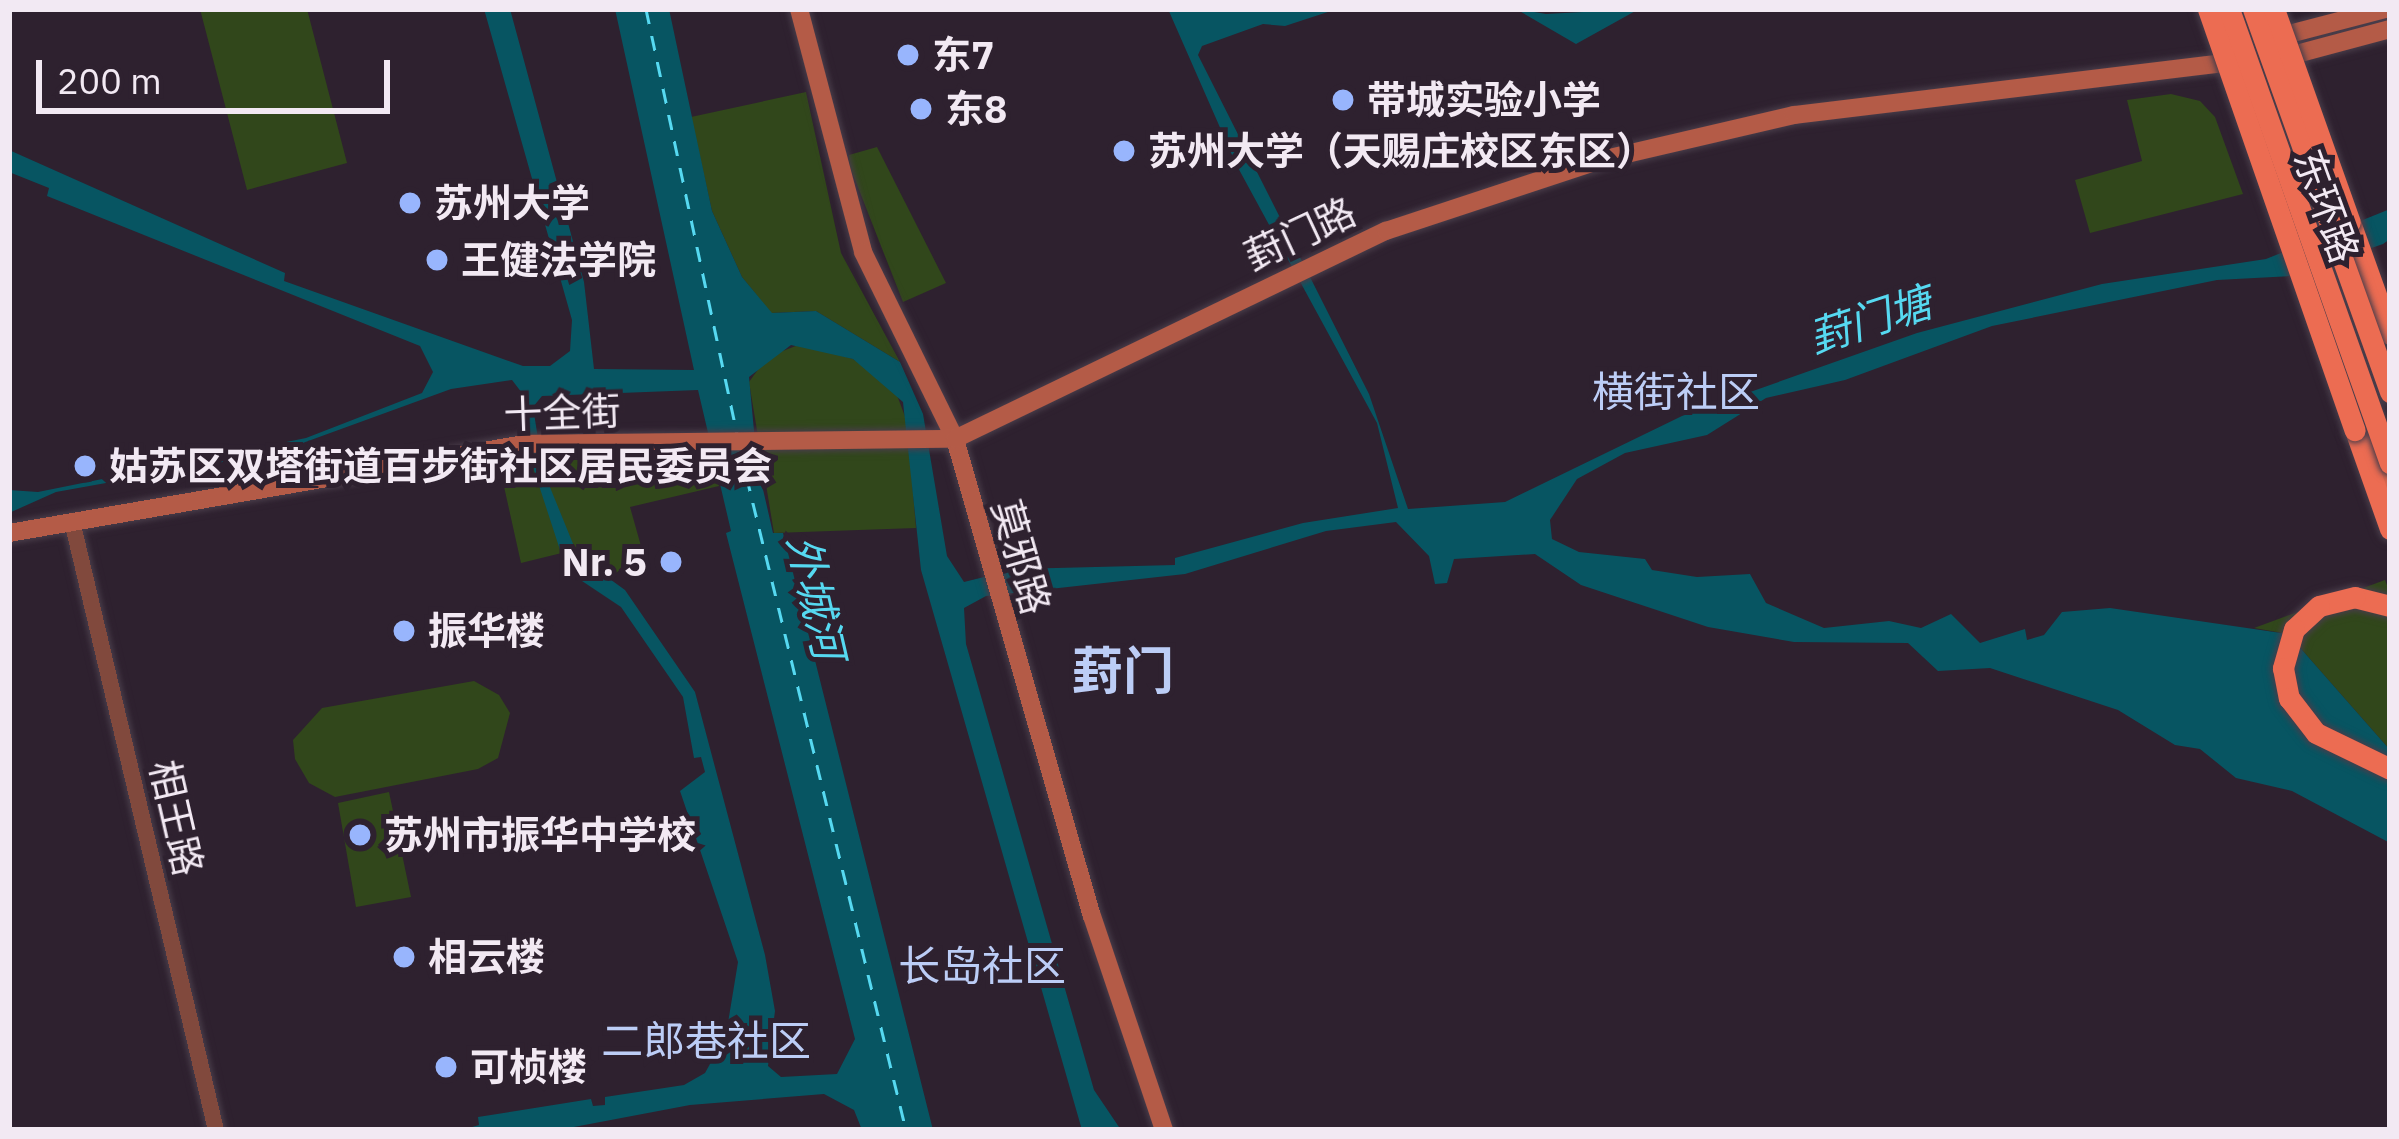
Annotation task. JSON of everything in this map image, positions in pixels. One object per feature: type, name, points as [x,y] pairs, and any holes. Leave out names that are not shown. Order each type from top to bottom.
[{"type":"highway","points":[[2208,9],[2390,530]]},
{"type":"highway","points":[[2229,9],[2390,463]]},
{"type":"highway","points":[[2253,9],[2390,392]]},
{"type":"highway","points":[[2274,9],[2390,334]]},
{"type":"highway","points":[[2390,605],[2350,597],[2319,606],[2294,629],[2283,668],[2289,698],[2316,733],[2390,769]]},
{"type":"main road","name":"莫邪路","points":[[799,9],[863,252],[955,440],[1000,607],[1164,1130]]},
{"type":"main road","name":"东环路","points":[[2218,9],[2390,495]]},
{"type":"main road","name":"东环路","points":[[2264,9],[2390,363]]},
{"type":"main road","points":[[2236,62],[2274,37],[2385,9]]},
{"type":"main road","name":"葑门路","points":[[766,440],[955,440],[1298,270],[1529,182],[1715,129],[2282,59],[2390,29]]},
{"type":"main road","name":"十全街","points":[[9,532],[532,444],[766,440]]},
{"type":"street","name":"相王路","points":[[72,521],[217,1130]]},
{"type":"green space","points":[[200,9],[307,9],[347,163],[247,190]]},
{"type":"green space","points":[[806,92],[841,253],[900,362],[816,311],[771,313],[742,277],[712,211],[691,117]]},
{"type":"green space","points":[[2171,94],[2200,101],[2215,117],[2243,194],[2090,233],[2075,180],[2142,161],[2127,100]]},
{"type":"green space","points":[[877,147],[946,283],[903,302],[850,167],[849,155]]},
{"type":"green space","points":[[801,344],[853,359],[894,387],[907,422],[916,528],[774,533],[749,382],[767,357]]},
{"type":"green space","points":[[713,460],[719,486],[630,507],[641,546],[611,579],[574,550],[521,563],[499,464]]},
{"type":"green space","points":[[2385,580],[2390,593],[2390,750],[2288,634],[2254,628]]},
{"type":"green space","points":[[474,681],[499,695],[510,713],[498,758],[478,769],[335,797],[309,783],[295,759],[293,740],[322,708]]},
{"type":"green space","points":[[389,792],[411,897],[356,907],[338,803]]},
{"type":"water","points":[[484,9],[510,9],[584,282],[594,369],[694,370],[615,9],[669,9],[712,211],[742,277],[772,313],[816,311],[900,362],[923,414],[947,556],[964,582],[1016,569],[1175,565],[1175,558],[1303,523],[1398,508],[1377,423],[1236,164],[1168,9],[1337,9],[1285,26],[1263,24],[1202,46],[1198,55],[1369,394],[1408,509],[1505,502],[1682,416],[1917,333],[2102,284],[2266,259],[2390,209],[2390,239],[2383,244],[2291,276],[2217,280],[1992,326],[1845,380],[1766,398],[1707,435],[1625,453],[1577,479],[1550,520],[1552,539],[1579,552],[1645,559],[1652,570],[1697,577],[1750,574],[1766,603],[1824,628],[1889,621],[1921,628],[1951,614],[1980,643],[2025,629],[2027,640],[2044,635],[2062,612],[2110,608],[2288,634],[2390,750],[2390,843],[2292,791],[2236,778],[2200,749],[2175,745],[2118,710],[1990,668],[1938,671],[1908,643],[1794,642],[1708,627],[1581,585],[1535,554],[1454,559],[1447,583],[1435,584],[1429,556],[1396,522],[1326,531],[1185,574],[986,596],[964,608],[966,644],[1094,1090],[1121,1130],[1082,1130],[921,570],[903,402],[853,359],[791,345],[749,377],[757,463],[773,533],[783,533],[933,1130],[862,1130],[854,1110],[824,1094],[690,1105],[558,1130],[462,1130],[479,1125],[478,1117],[591,1099],[593,1106],[605,1105],[605,1097],[684,1085],[705,1073],[726,1035],[738,962],[680,791],[705,772],[701,757],[694,758],[683,697],[621,607],[582,581],[561,553],[531,461],[522,393],[512,380],[451,389],[278,452],[56,492],[9,513],[9,490],[38,492],[306,438],[422,393],[433,372],[420,346],[47,196],[49,188],[9,172],[9,150],[285,273],[284,281],[523,366],[550,366],[570,351],[572,320]],"holes":[[[698,390],[731,531],[726,533],[855,1039],[837,1074],[781,1077],[768,1066],[775,1011],[765,955],[695,692],[625,590],[578,556],[543,470],[533,407],[542,396]]]},
{"type":"water","points":[[1516,9],[1546,14],[1639,9],[1576,44]]},
{"type":"ferry route","points":[[646,9],[737,435]]},
{"type":"ferry route","points":[[740,450],[906,1130]]},
{"type":"place","name":"东7","points":[[908,55]]},
{"type":"place","name":"带城实验小学","points":[[1343,100]]},
{"type":"place","name":"东8","points":[[921,109]]},
{"type":"place","name":"苏州大学（天赐庄校区东区）","points":[[1124,151]]},
{"type":"place","name":"苏州大学","points":[[410,203]]},
{"type":"place","name":"王健法学院","points":[[437,260]]},
{"type":"place","name":"姑苏区双塔街道百步街社区居民委员会","points":[[85,466]]},
{"type":"place","name":"Nr. 5","points":[[671,562]]},
{"type":"place","name":"振华楼","points":[[404,631]]},
{"type":"place","name":"苏州市振华中学校","points":[[360,835]]},
{"type":"place","name":"相云楼","points":[[404,957]]},
{"type":"place","name":"可桢楼","points":[[446,1067]]},
{"type":"district","name":"横街社区","points":[[1676,392]]},
{"type":"district","name":"葑门","points":[[1123,670]]},
{"type":"district","name":"长岛社区","points":[[982,966]]},
{"type":"district","name":"二郎巷社区","points":[[706,1041]]},
{"type":"water label","name":"葑门塘","points":[[1870,320]]},
{"type":"water label","name":"外城河","points":[[816,597]]}]
